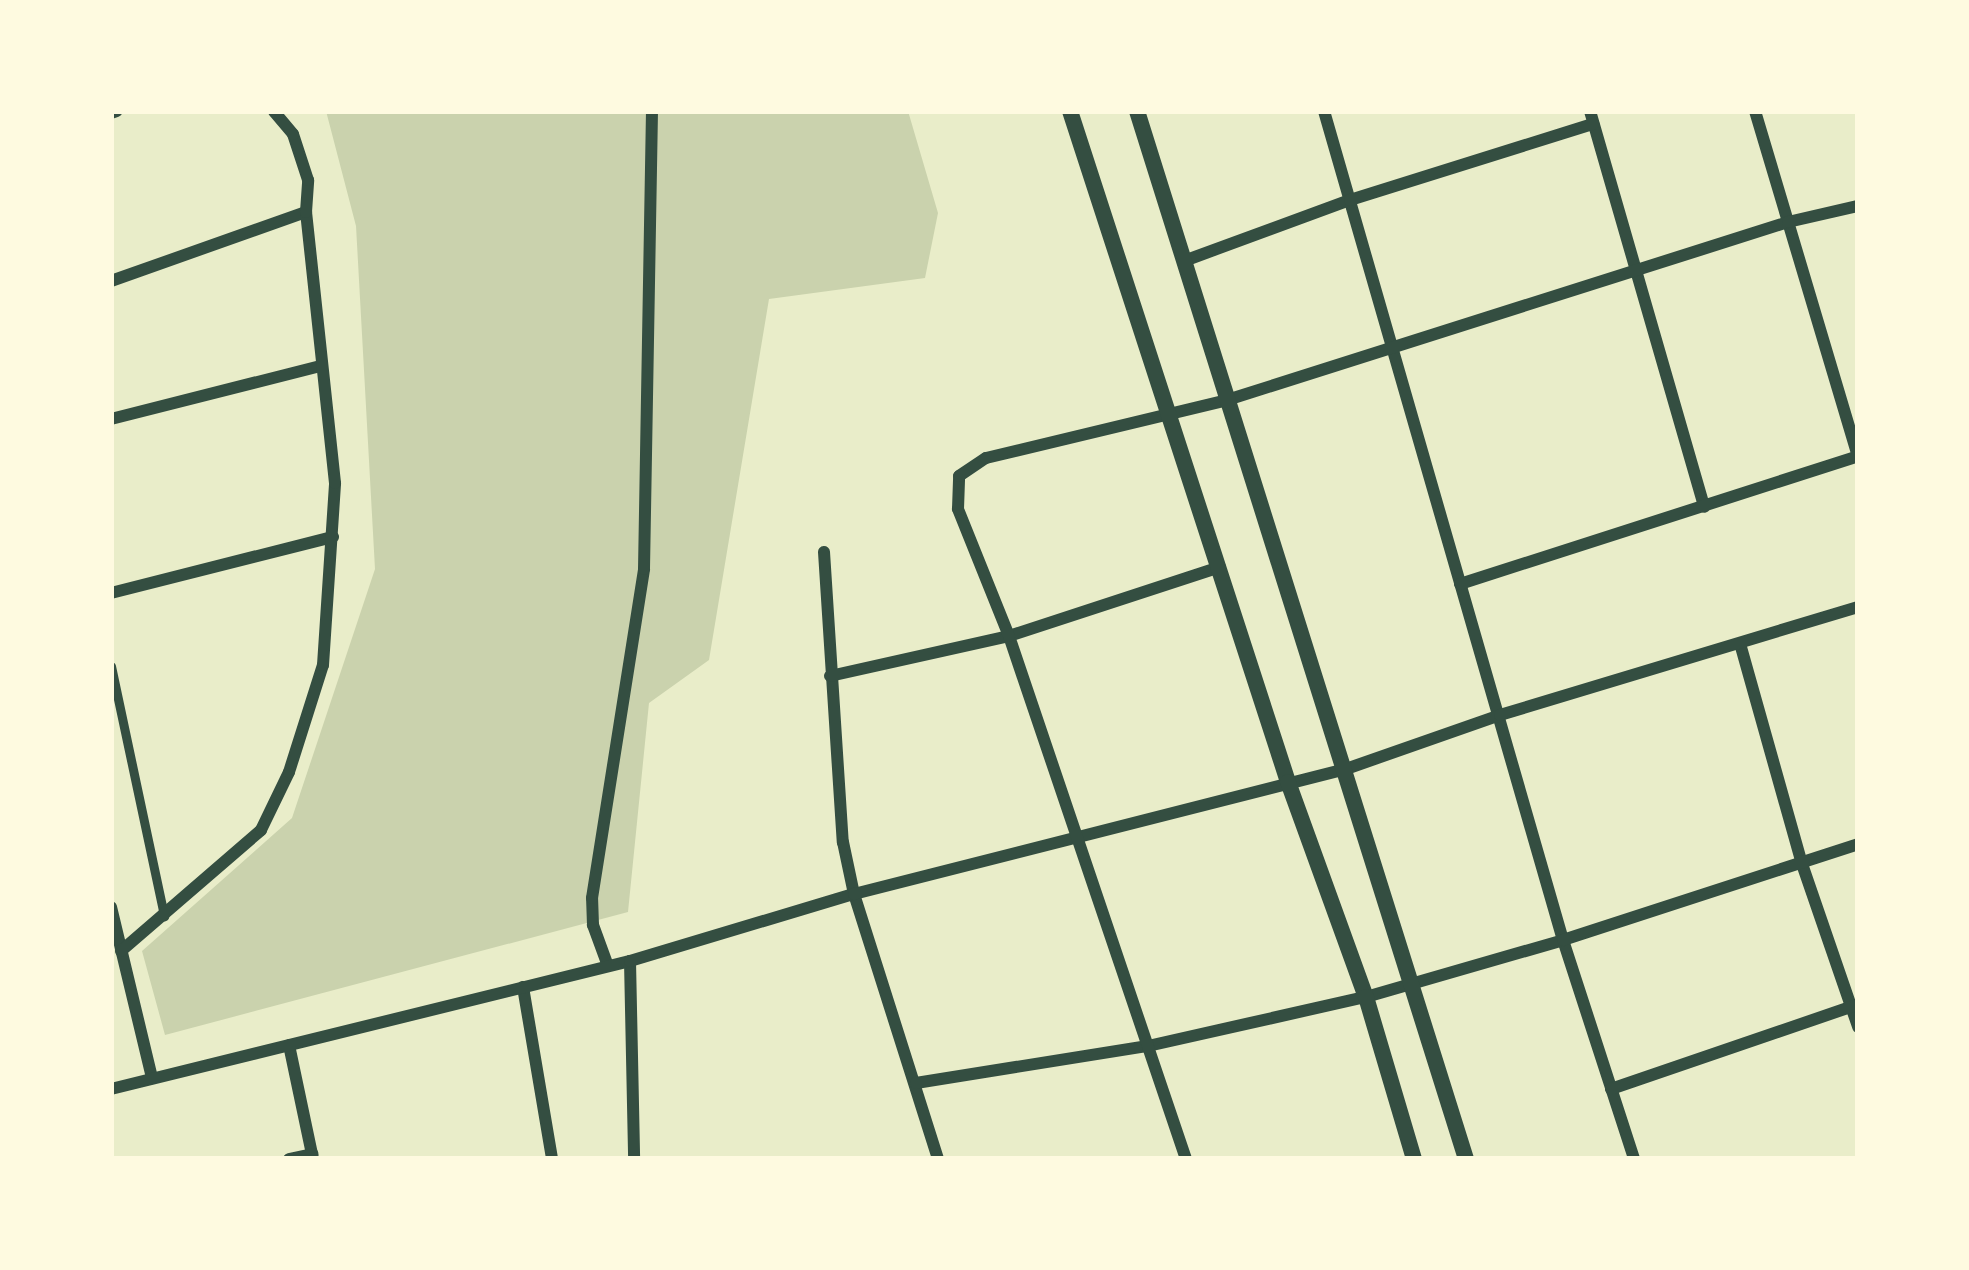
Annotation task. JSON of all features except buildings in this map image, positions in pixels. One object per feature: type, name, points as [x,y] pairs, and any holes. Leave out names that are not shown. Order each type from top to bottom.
[{"type":"main road","points":[[1070,111],[1288,782],[1366,997],[1414,1159]]},
{"type":"main road","points":[[1142,112],[1184,261],[1466,1159]]},
{"type":"street","points":[[121,951],[260,830],[289,772],[322,665],[335,483],[303,165],[293,134],[274,111]]},
{"type":"street","points":[[608,966],[593,925],[592,898],[644,569],[652,111]]},
{"type":"street","points":[[1324,111],[1563,940],[1634,1159]]},
{"type":"street","points":[[1460,584],[1858,457],[1755,111]]},
{"type":"street","points":[[1184,261],[1592,117],[1703,507]]},
{"type":"street","points":[[1186,1159],[1009,636],[958,508],[959,476],[986,458],[1228,400],[1788,222],[1858,206]]},
{"type":"street","points":[[111,280],[306,212]]},
{"type":"street","points":[[111,419],[321,366]]},
{"type":"street","points":[[111,593],[333,537]]},
{"type":"street","points":[[824,551],[843,842],[854,894],[938,1159]]},
{"type":"street","points":[[830,676],[1009,636],[1220,567]]},
{"type":"street","points":[[111,1089],[630,961],[854,894],[1346,769],[1500,715],[1858,608]]},
{"type":"street","points":[[1741,646],[1801,861],[1858,1027]]},
{"type":"street","points":[[111,666],[164,916]]},
{"type":"street","points":[[916,1083],[1148,1046],[1366,997],[1563,940],[1858,844]]},
{"type":"street","points":[[111,907],[152,1078]]},
{"type":"street","points":[[630,961],[634,1159]]},
{"type":"street","points":[[523,987],[552,1159]]},
{"type":"street","points":[[1611,1089],[1854,1005]]},
{"type":"street","points":[[289,1045],[312,1156],[289,1159]]},
{"type":"green space","points":[[326,111],[908,111],[938,213],[925,278],[769,299],[709,660],[649,703],[628,912],[165,1035],[142,951],[292,818],[375,569],[356,226]]}]
